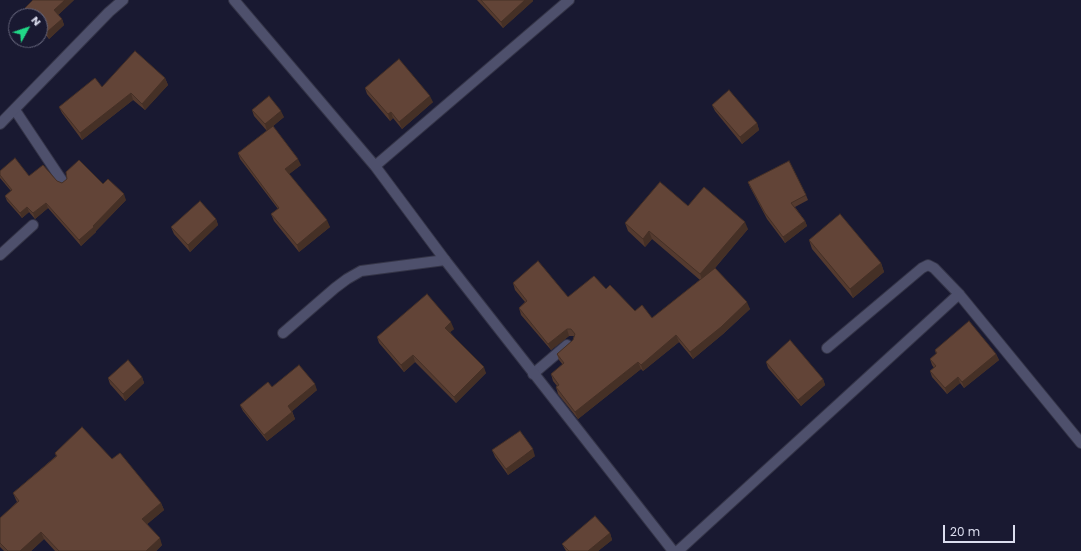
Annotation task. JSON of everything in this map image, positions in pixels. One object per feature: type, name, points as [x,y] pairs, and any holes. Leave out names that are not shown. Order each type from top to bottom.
[{"type":"street","points":[[0,124],[109,12],[123,0]]},
{"type":"street","points":[[234,0],[375,166],[444,260],[672,551]]},
{"type":"street","points":[[375,166],[569,0]]},
{"type":"street","points":[[15,110],[63,182]]},
{"type":"street","points":[[0,255],[33,225]]},
{"type":"street","points":[[283,333],[334,288],[347,278],[361,271],[444,260]]},
{"type":"street","points":[[827,348],[922,268],[928,265],[934,268],[959,294],[1081,443]]},
{"type":"street","points":[[678,551],[959,294]]},
{"type":"street","points":[[533,374],[571,342]]},
{"type":"building","points":[[33,0],[65,0],[54,10],[62,19],[48,31],[48,8],[25,8]]},
{"type":"building","points":[[481,0],[525,0],[501,22]]},
{"type":"building","points":[[135,51],[165,78],[142,104],[131,93],[80,133],[59,107],[95,78],[102,87]]},
{"type":"building","points":[[399,59],[430,96],[399,122],[391,112],[388,114],[365,88]]},
{"type":"building","points":[[729,90],[757,123],[740,137],[712,105]]},
{"type":"building","points":[[269,96],[281,111],[265,124],[252,110]]},
{"type":"building","points":[[273,126],[298,159],[285,169],[327,220],[297,245],[271,214],[279,208],[238,153]]},
{"type":"building","points":[[15,158],[29,176],[43,165],[57,181],[62,183],[67,179],[66,172],[79,160],[103,184],[108,179],[124,194],[93,226],[94,227],[79,240],[46,203],[33,213],[27,207],[20,213],[5,196],[12,190],[0,175],[0,171]]},
{"type":"building","points":[[789,161],[806,195],[791,203],[805,221],[783,237],[765,213],[748,182]]},
{"type":"building","points":[[660,182],[688,206],[704,187],[745,222],[700,274],[649,231],[643,239],[625,223]]},
{"type":"building","points":[[200,201],[216,219],[188,245],[171,227]]},
{"type":"building","points":[[840,214],[881,263],[850,289],[809,240]]},
{"type":"building","points":[[538,261],[568,297],[594,276],[606,289],[610,285],[635,311],[642,305],[652,318],[715,268],[747,302],[721,327],[690,352],[676,335],[641,365],[638,362],[575,412],[556,387],[559,385],[551,374],[564,363],[557,354],[573,340],[575,334],[571,329],[567,329],[548,344],[519,308],[527,301],[513,283]]},
{"type":"building","points":[[427,294],[451,322],[445,328],[484,367],[454,397],[413,355],[401,365],[377,337]]},
{"type":"building","points":[[969,321],[996,354],[962,382],[958,377],[945,388],[930,371],[936,366],[930,359],[937,353],[935,350]]},
{"type":"building","points":[[790,340],[823,379],[798,400],[766,362]]},
{"type":"building","points":[[128,360],[142,377],[123,394],[108,378]]},
{"type":"building","points":[[299,365],[315,384],[288,406],[292,412],[264,435],[240,405],[268,382],[272,387]]},
{"type":"building","points":[[82,427],[112,459],[120,453],[161,503],[142,519],[160,538],[146,551],[59,551],[41,532],[20,551],[8,551],[0,543],[0,518],[19,501],[13,493],[57,456],[55,453]]},
{"type":"building","points":[[520,431],[533,449],[506,469],[492,450]]},
{"type":"building","points":[[595,516],[610,533],[588,551],[569,551],[562,544]]}]
